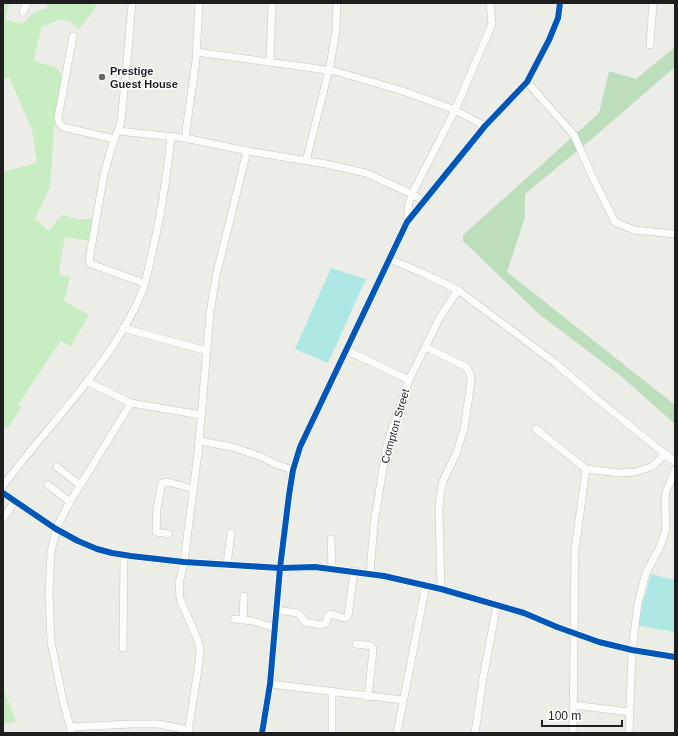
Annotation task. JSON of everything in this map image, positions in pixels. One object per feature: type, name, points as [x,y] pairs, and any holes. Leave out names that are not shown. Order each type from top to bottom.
[{"type":"street","points":[[23,12],[26,3]]},
{"type":"street","points":[[132,3],[121,121],[104,174],[89,261],[91,264],[144,283]]},
{"type":"street","points":[[185,138],[196,52],[199,3]]},
{"type":"street","points":[[270,62],[272,3]]},
{"type":"street","points":[[306,160],[329,71],[336,30],[337,3]]},
{"type":"street","points":[[407,222],[409,203],[412,194],[455,110],[492,24],[490,3]]},
{"type":"street","points":[[262,733],[270,684],[280,568],[293,470],[300,447],[407,222],[425,202],[485,126],[527,82],[549,40],[558,18],[560,3]]},
{"type":"street","points":[[650,44],[653,3]]},
{"type":"street","points":[[74,36],[58,118],[60,124],[64,127],[114,139]]},
{"type":"street","points":[[196,52],[329,71],[400,90],[455,110],[485,126]]},
{"type":"street","points":[[527,82],[574,135],[614,222],[634,230],[675,234]]},
{"type":"street","points":[[118,131],[185,138],[247,151],[306,160],[366,173],[412,194],[425,202]]},
{"type":"street","points":[[3,486],[88,382],[123,328],[134,308],[144,283],[160,223],[171,137]]},
{"type":"street","points":[[131,403],[80,485],[56,529],[51,552],[49,593],[51,642],[63,701],[72,730],[132,724],[158,724],[188,732],[200,649],[179,595],[179,583],[184,562],[199,441],[210,313],[216,276],[247,151]]},
{"type":"street","points":[[390,259],[458,290],[554,362],[596,399],[675,462]]},
{"type":"street","name":"Compton Street","points":[[370,574],[374,524],[387,444],[409,380],[440,318],[458,290]]},
{"type":"street","points":[[123,328],[207,351]]},
{"type":"street","points":[[426,347],[466,367],[470,373],[472,382],[464,429],[456,454],[443,481],[440,495],[441,589]]},
{"type":"street","points":[[346,350],[409,380]]},
{"type":"street","points":[[88,382],[131,403],[201,415]]},
{"type":"street","points":[[536,429],[586,469],[619,473],[635,472],[651,467],[666,454]]},
{"type":"street","points":[[199,441],[232,447],[262,457],[275,464],[293,470]]},
{"type":"street","points":[[57,467],[80,485]]},
{"type":"street","points":[[573,733],[575,550],[586,469]]},
{"type":"street","points":[[629,733],[632,650],[638,603],[646,573],[660,547],[666,529],[666,492],[675,470]]},
{"type":"street","points":[[169,534],[156,532],[157,508],[162,483],[168,482],[193,489]]},
{"type":"street","points":[[48,485],[70,502]]},
{"type":"street","points":[[3,493],[56,529],[87,545],[124,555],[227,565],[280,568],[314,567],[354,571],[441,589],[524,613],[575,634],[632,650],[675,657]]},
{"type":"street","points":[[3,519],[15,501]]},
{"type":"street","points":[[227,565],[231,533]]},
{"type":"street","points":[[331,539],[332,569]]},
{"type":"street","points":[[123,648],[124,555]]},
{"type":"street","points":[[276,610],[298,613],[305,622],[321,625],[326,623],[328,616],[331,614],[344,618],[348,616],[354,571]]},
{"type":"street","points":[[397,733],[426,585]]},
{"type":"street","points":[[244,596],[244,620]]},
{"type":"street","points":[[475,733],[483,678],[497,605]]},
{"type":"street","points":[[234,619],[275,628]]},
{"type":"street","points":[[356,644],[372,646],[373,650],[368,697]]},
{"type":"street","points":[[270,684],[368,697],[403,700]]},
{"type":"street","points":[[332,692],[332,733]]},
{"type":"street","points":[[573,705],[630,712]]},
{"type":"green space","points":[[3,3],[9,3],[5,20],[22,24],[34,12],[47,8],[47,3],[96,3],[95,9],[79,29],[71,22],[60,20],[42,26],[33,61],[56,67],[60,72],[62,82],[54,130],[50,187],[35,219],[49,231],[57,220],[63,215],[78,219],[93,219],[91,241],[65,237],[59,269],[61,276],[70,277],[64,301],[89,315],[70,347],[61,340],[18,405],[21,408],[8,428],[3,425],[3,172],[37,163],[32,130],[9,77],[3,80]]},
{"type":"green space","points":[[675,47],[675,67],[525,194],[525,217],[507,272],[675,405],[675,424],[622,377],[539,314],[463,241],[463,235],[599,113],[609,71],[636,79]]},
{"type":"green space","points":[[3,688],[16,721],[3,724]]},
{"type":"shaded area","points":[[331,268],[366,279],[328,363],[295,349]]},
{"type":"shaded area","points":[[651,574],[675,580],[675,632],[636,625]]},
{"type":"cycle path","points":[[262,733],[270,684],[280,568],[289,495],[293,470],[300,447],[407,222],[485,126],[527,82],[549,40],[558,18],[560,3]]},
{"type":"cycle path","points":[[3,493],[56,529],[78,541],[97,549],[112,553],[184,562],[280,568],[315,567],[384,576],[441,589],[524,613],[599,642],[632,650],[675,657]]},
{"type":"place","name":"Prestige Guest House","points":[[102,77]]}]
